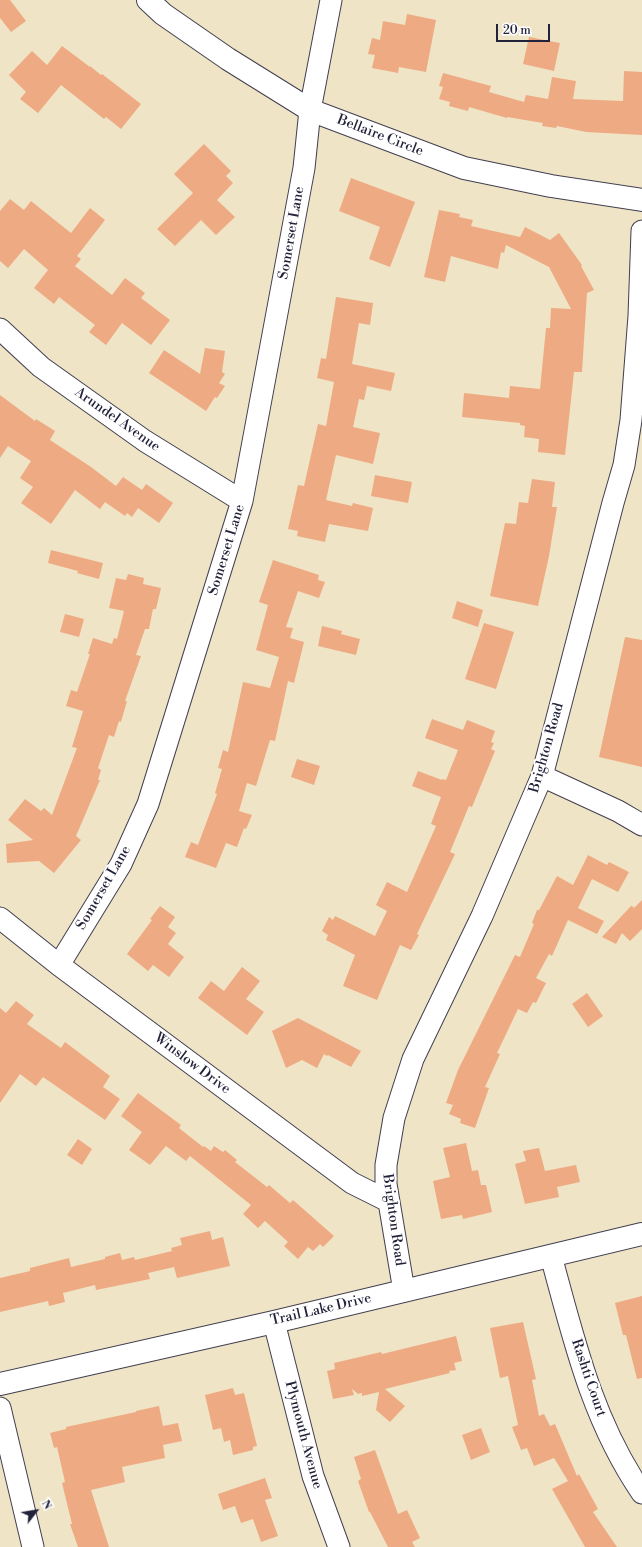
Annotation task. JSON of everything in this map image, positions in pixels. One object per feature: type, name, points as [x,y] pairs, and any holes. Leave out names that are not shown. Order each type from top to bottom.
[{"type":"street","name":"Bellaire Circle","points":[[148,0],[163,14],[228,59],[310,110],[464,168],[551,186],[642,200]]},
{"type":"street","name":"Somerset Lane","points":[[59,964],[121,864],[148,804],[242,501],[304,168],[310,110],[331,0]]},
{"type":"street","name":"Brighton Road","points":[[404,1291],[386,1184],[386,1165],[394,1118],[412,1060],[482,916],[542,776],[611,511],[633,467],[631,420],[639,316],[642,232]]},
{"type":"street","name":"Arundel Avenue","points":[[0,329],[40,367],[139,437],[242,501]]},
{"type":"street","points":[[542,776],[642,825]]},
{"type":"street","name":"Winslow Drive","points":[[0,918],[59,964],[352,1183],[388,1201]]},
{"type":"street","name":"Trail Lake Drive","points":[[0,1384],[274,1322],[642,1234]]},
{"type":"street","name":"Rashti Court","points":[[551,1256],[581,1365],[593,1401],[612,1443],[642,1493]]},
{"type":"street","name":"Plymouth Avenue","points":[[274,1322],[312,1476],[339,1547]]},
{"type":"street","points":[[0,1408],[33,1547]]},
{"type":"building","points":[[0,0],[10,0],[26,21],[11,32],[0,18]]},
{"type":"building","points":[[407,14],[436,20],[426,72],[399,67],[398,73],[372,68],[375,55],[368,54],[372,38],[380,40],[383,21],[405,25]]},
{"type":"building","points":[[529,37],[560,43],[554,71],[523,64]]},
{"type":"building","points":[[62,46],[141,104],[121,129],[106,117],[104,119],[61,85],[38,113],[20,99],[26,92],[9,75],[32,51],[47,65]]},
{"type":"building","points":[[624,71],[642,72],[642,135],[586,132],[557,126],[556,128],[542,126],[543,123],[507,118],[469,107],[468,111],[449,106],[450,102],[439,99],[443,87],[439,86],[443,73],[491,86],[489,92],[524,102],[526,95],[548,99],[552,77],[576,81],[573,99],[623,101]]},
{"type":"building","points":[[204,144],[231,171],[226,176],[233,183],[217,200],[235,217],[216,235],[201,220],[175,246],[157,229],[193,193],[174,174]]},
{"type":"building","points":[[351,178],[415,202],[390,267],[369,259],[380,227],[339,211]]},
{"type":"building","points":[[10,199],[24,210],[31,201],[71,233],[90,208],[105,220],[77,256],[81,259],[75,266],[112,295],[125,278],[145,293],[141,298],[170,320],[151,345],[122,323],[106,345],[89,332],[95,325],[59,297],[54,304],[34,288],[48,270],[24,249],[8,268],[0,261],[0,211]]},
{"type":"building","points":[[439,210],[460,214],[459,217],[473,220],[471,226],[520,237],[525,227],[550,240],[559,233],[582,265],[581,266],[594,290],[587,293],[582,372],[574,372],[565,455],[538,452],[539,439],[524,437],[525,426],[520,425],[520,423],[462,417],[464,393],[509,398],[510,386],[540,389],[546,328],[550,328],[551,308],[571,309],[549,267],[506,245],[504,253],[501,252],[498,269],[451,256],[445,282],[424,277]]},
{"type":"building","points":[[336,297],[373,303],[370,325],[359,323],[352,364],[395,373],[391,391],[367,386],[364,400],[359,399],[353,427],[380,433],[373,464],[336,455],[326,500],[352,506],[353,503],[373,508],[368,531],[329,524],[325,542],[297,536],[298,531],[288,529],[298,485],[304,486],[318,424],[326,426],[334,382],[317,378],[321,358],[326,359]]},
{"type":"building","points":[[205,348],[225,351],[222,372],[225,374],[219,383],[225,386],[217,398],[215,397],[206,411],[149,373],[164,350],[200,374]]},
{"type":"building","points":[[0,395],[35,421],[36,419],[55,431],[50,440],[91,467],[116,486],[123,477],[142,490],[146,484],[173,503],[159,523],[138,508],[132,517],[127,513],[125,516],[105,502],[100,509],[75,490],[51,524],[21,503],[33,487],[20,478],[31,461],[8,446],[0,458]]},
{"type":"building","points":[[375,475],[412,482],[408,503],[371,496]]},
{"type":"building","points":[[532,479],[555,482],[552,507],[557,507],[549,556],[538,606],[490,596],[505,523],[516,524],[519,502],[528,503]]},
{"type":"building","points":[[51,550],[103,563],[99,579],[77,573],[78,571],[48,563]]},
{"type":"building","points":[[273,560],[319,575],[318,580],[325,582],[319,598],[298,591],[286,627],[293,628],[290,638],[304,642],[294,683],[288,681],[275,741],[270,740],[256,786],[247,783],[239,811],[252,815],[246,829],[244,828],[237,847],[226,843],[216,868],[185,857],[191,842],[198,845],[217,794],[215,793],[222,769],[218,768],[223,750],[228,752],[243,682],[270,688],[279,657],[256,650],[268,605],[259,602]]},
{"type":"building","points":[[128,574],[144,578],[143,584],[161,588],[156,609],[153,609],[149,629],[145,629],[136,655],[141,656],[125,701],[127,701],[121,722],[119,721],[114,737],[109,735],[98,768],[101,770],[98,780],[100,780],[76,836],[81,840],[54,873],[39,861],[7,863],[6,844],[33,840],[8,820],[25,799],[41,811],[44,808],[52,815],[77,748],[72,747],[83,711],[66,706],[71,690],[77,692],[90,654],[88,654],[93,638],[112,644],[114,638],[117,639],[124,611],[109,608],[116,578],[126,580]]},
{"type":"building","points":[[457,601],[483,610],[478,627],[452,618]]},
{"type":"building","points":[[65,614],[84,619],[79,637],[60,632]]},
{"type":"building","points":[[484,623],[514,632],[496,689],[465,679]]},
{"type":"building","points":[[322,626],[342,631],[341,634],[360,639],[356,655],[318,646]]},
{"type":"building","points":[[625,637],[642,640],[642,767],[599,757]]},
{"type":"building","points":[[432,719],[463,730],[467,720],[495,731],[491,742],[494,743],[491,749],[495,751],[472,807],[469,806],[450,852],[455,854],[417,934],[419,935],[411,950],[400,945],[377,1000],[343,986],[355,955],[326,940],[328,935],[322,931],[329,917],[333,920],[335,916],[375,936],[387,911],[376,905],[387,882],[407,892],[436,826],[431,824],[441,797],[412,786],[418,771],[442,780],[446,780],[458,750],[425,738]]},
{"type":"building","points":[[297,759],[320,766],[314,785],[291,777]]},
{"type":"building","points":[[588,855],[607,865],[609,862],[629,872],[618,892],[592,879],[578,908],[604,921],[597,934],[568,920],[552,956],[549,954],[536,978],[546,983],[536,1003],[533,1002],[527,1013],[518,1009],[497,1053],[500,1054],[485,1087],[489,1088],[475,1128],[460,1123],[461,1119],[449,1114],[453,1105],[446,1103],[458,1070],[515,955],[520,957],[534,924],[532,923],[537,910],[539,910],[557,876],[573,885]]},
{"type":"building","points":[[642,900],[642,929],[630,941],[622,933],[616,944],[602,937],[631,906],[634,907],[633,909]]},
{"type":"building","points":[[160,906],[175,917],[168,927],[176,933],[168,944],[184,957],[169,977],[153,965],[148,971],[127,954],[152,920],[150,919]]},
{"type":"building","points":[[242,967],[260,981],[246,999],[264,1012],[247,1035],[198,998],[211,981],[224,991]]},
{"type":"building","points":[[587,993],[603,1016],[588,1027],[572,1004]]},
{"type":"building","points":[[16,1001],[34,1015],[27,1024],[61,1048],[65,1042],[110,1076],[103,1087],[120,1099],[105,1120],[43,1077],[36,1086],[20,1074],[0,1103],[0,1008],[6,1013]]},
{"type":"building","points":[[298,1018],[361,1051],[351,1067],[324,1054],[317,1068],[302,1060],[286,1068],[272,1031]]},
{"type":"building","points":[[138,1093],[181,1125],[179,1128],[203,1147],[204,1146],[211,1151],[214,1146],[223,1152],[225,1150],[237,1160],[235,1162],[267,1187],[269,1185],[290,1203],[293,1200],[334,1236],[323,1247],[320,1244],[313,1251],[308,1247],[298,1259],[284,1246],[288,1242],[265,1221],[258,1228],[243,1214],[251,1205],[190,1156],[186,1161],[166,1146],[150,1165],[129,1150],[142,1132],[121,1116]]},
{"type":"building","points":[[78,1139],[92,1149],[82,1165],[67,1155]]},
{"type":"building","points":[[466,1143],[472,1171],[478,1170],[481,1185],[486,1185],[492,1212],[463,1219],[462,1215],[441,1219],[433,1181],[450,1177],[443,1148]]},
{"type":"building","points":[[539,1148],[545,1171],[576,1165],[580,1182],[557,1187],[559,1197],[525,1204],[515,1164],[526,1161],[523,1151]]},
{"type":"building","points":[[210,1231],[212,1240],[223,1237],[230,1266],[177,1278],[174,1267],[148,1273],[150,1279],[96,1290],[95,1285],[63,1293],[65,1302],[49,1306],[48,1301],[0,1312],[0,1278],[30,1271],[30,1268],[69,1258],[71,1267],[105,1259],[105,1257],[120,1253],[122,1260],[134,1257],[135,1260],[172,1251],[171,1248],[182,1245],[180,1238]]},
{"type":"building","points":[[642,1296],[642,1378],[637,1379],[626,1335],[623,1335],[615,1303]]},
{"type":"building","points":[[523,1322],[536,1379],[532,1380],[539,1416],[544,1414],[550,1426],[555,1424],[577,1476],[579,1474],[598,1509],[593,1512],[617,1547],[585,1547],[552,1489],[568,1481],[554,1458],[534,1466],[527,1448],[521,1450],[512,1427],[518,1425],[508,1376],[500,1378],[490,1328]]},
{"type":"building","points":[[456,1336],[462,1361],[454,1363],[456,1370],[449,1371],[450,1373],[385,1389],[405,1406],[390,1422],[376,1410],[379,1392],[362,1396],[362,1393],[358,1394],[352,1389],[354,1395],[333,1399],[327,1371],[335,1369],[334,1363],[381,1352],[382,1354]]},
{"type":"building","points":[[233,1388],[235,1395],[244,1393],[257,1446],[253,1447],[253,1450],[233,1455],[230,1440],[224,1442],[221,1428],[213,1430],[205,1395]]},
{"type":"building","points":[[159,1406],[163,1426],[178,1423],[182,1441],[163,1445],[165,1458],[122,1467],[125,1482],[91,1490],[109,1547],[78,1547],[70,1524],[72,1524],[62,1483],[65,1482],[57,1447],[54,1448],[50,1433],[66,1429],[66,1427]]},
{"type":"building","points":[[481,1428],[490,1452],[471,1460],[462,1435]]},
{"type":"building","points":[[375,1450],[398,1514],[407,1510],[420,1538],[412,1542],[415,1547],[388,1547],[369,1512],[358,1481],[361,1479],[354,1457]]},
{"type":"building","points":[[265,1478],[272,1498],[265,1500],[278,1536],[261,1542],[253,1519],[241,1523],[235,1506],[223,1510],[218,1494]]}]
